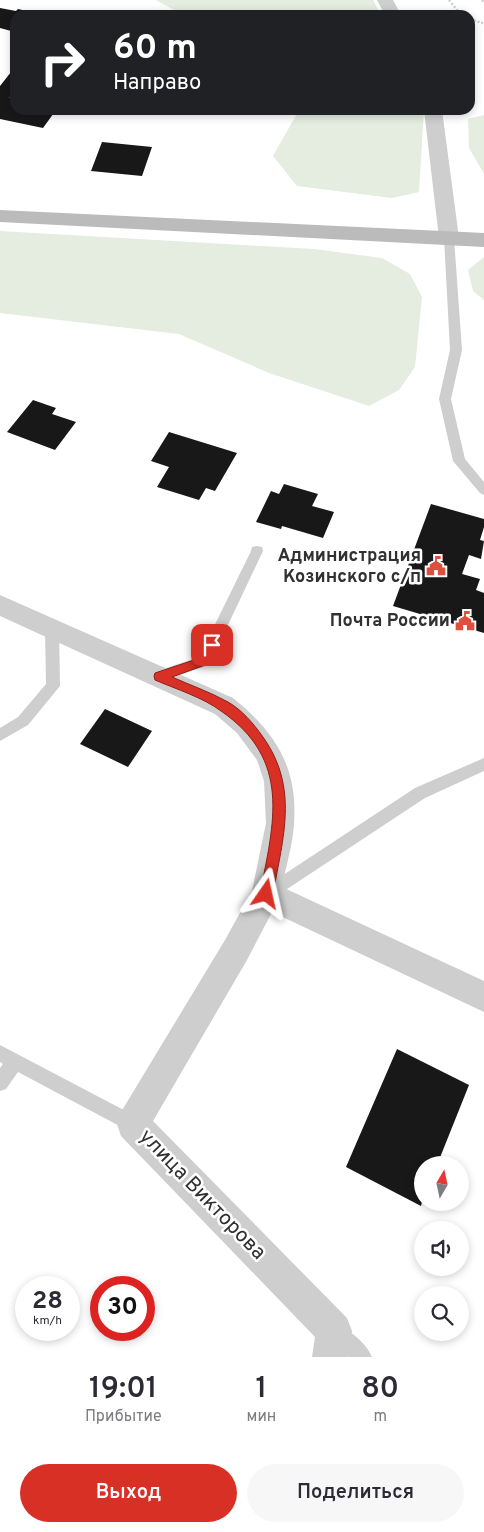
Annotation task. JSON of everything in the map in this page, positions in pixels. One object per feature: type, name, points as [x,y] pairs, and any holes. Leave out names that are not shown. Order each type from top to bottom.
[{"type":"street","points":[[434,115],[449,238]]},
{"type":"street","points":[[0,216],[484,240]]},
{"type":"street","name":"улица Викторова","points":[[0,605],[224,706],[247,725],[269,755],[278,781],[280,823],[266,894],[236,950],[133,1124],[332,1344]]},
{"type":"street","points":[[266,894],[484,997]]},
{"type":"lane","points":[[449,238],[456,350],[445,399],[459,461],[484,490]]},
{"type":"lane","points":[[159,676],[204,661],[257,551]]},
{"type":"lane","points":[[0,735],[23,721],[53,686],[52,628]]},
{"type":"lane","points":[[266,894],[420,793],[484,764]]},
{"type":"lane","points":[[0,1053],[133,1124]]},
{"type":"lane","points":[[0,1083],[15,1062]]},
{"type":"lane","points":[[332,1344],[363,1357]]},
{"type":"path","points":[[449,0],[457,10]]},
{"type":"shaded area","points":[[156,0],[373,0],[378,10],[174,10]]},
{"type":"shaded area","points":[[296,115],[424,115],[419,192],[392,198],[297,186],[273,156]]},
{"type":"shaded area","points":[[484,115],[484,174],[469,148],[468,119]]},
{"type":"shaded area","points":[[0,231],[314,249],[382,258],[410,274],[422,297],[415,367],[399,390],[369,406],[269,373],[179,334],[0,313]]},
{"type":"shaded area","points":[[484,257],[484,300],[473,291],[468,270]]},
{"type":"building","points":[[0,8],[11,10],[10,31],[0,28]]},
{"type":"building","points":[[10,73],[10,97],[8,97],[10,97],[10,115],[52,115],[43,128],[0,119],[0,86]]},
{"type":"building","points":[[102,142],[152,147],[142,176],[91,171]]},
{"type":"building","points":[[33,400],[56,408],[52,414],[76,422],[55,450],[7,432]]},
{"type":"building","points":[[169,432],[237,453],[215,491],[206,488],[199,500],[157,487],[169,467],[151,461]]},
{"type":"building","points":[[284,484],[318,494],[312,506],[334,512],[323,538],[282,526],[281,529],[256,522],[271,491],[279,494]]},
{"type":"building","name":"Администрация Козинского с/п","points":[[431,504],[484,519],[480,540],[484,541],[481,559],[469,555],[462,574],[480,579],[476,590],[484,593],[484,633],[393,606]]},
{"type":"building","points":[[105,709],[152,731],[128,767],[80,744]]},
{"type":"building","points":[[397,1049],[469,1085],[441,1156],[414,1156],[414,1202],[346,1167]]},
{"type":"place","name":"Администрация Козинского с/п","points":[[436,566]]},
{"type":"place","name":"Почта России","points":[[465,621]]},
{"type":"route","points":[[212,645],[204,661],[159,676],[224,706],[247,725],[269,755],[278,781],[280,823],[266,894]]}]
